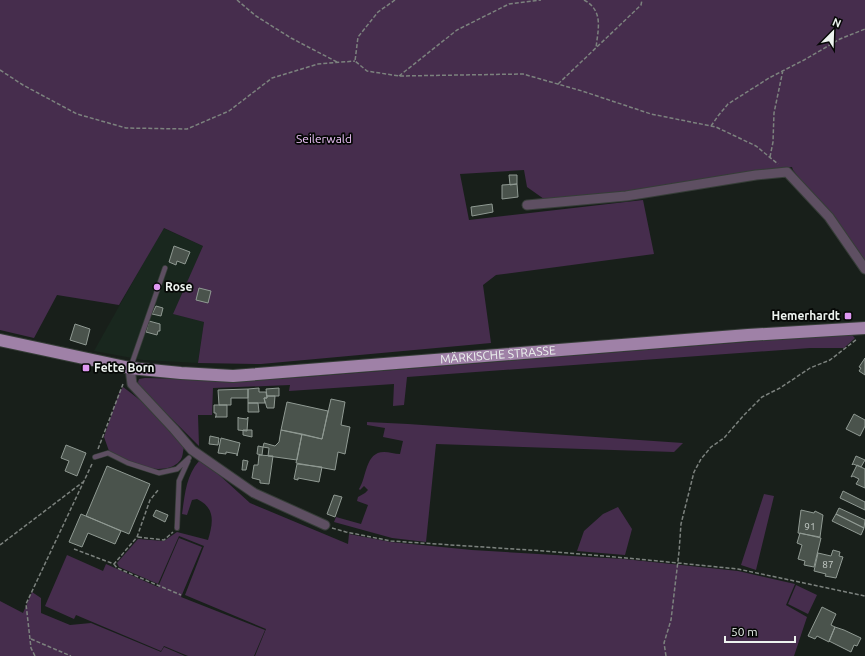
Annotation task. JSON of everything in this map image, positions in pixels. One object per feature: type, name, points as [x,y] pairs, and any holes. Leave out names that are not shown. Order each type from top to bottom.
[{"type":"main road","name":"MÄRKISCHE STRASSE","points":[[0,340],[126,368],[180,374],[233,376],[740,335],[863,328]]},
{"type":"street","points":[[526,205],[626,196],[756,175],[787,172],[829,216],[865,269]]},
{"type":"street","points":[[126,368],[132,384],[174,428],[191,454],[254,493],[325,525]]},
{"type":"lane","points":[[126,368],[165,268]]},
{"type":"lane","points":[[95,457],[108,453],[128,463],[159,473],[177,469],[191,454]]},
{"type":"lane","points":[[177,528],[179,481],[191,454]]},
{"type":"path","points":[[237,0],[256,16],[291,38],[338,62]]},
{"type":"path","points":[[355,61],[358,37],[378,12],[395,0]]},
{"type":"path","points":[[399,76],[457,30],[509,4],[541,0]]},
{"type":"path","points":[[584,0],[588,2],[597,14],[600,27],[596,48]]},
{"type":"path","points":[[558,84],[641,5],[642,0]]},
{"type":"path","points":[[711,126],[728,104],[783,70],[804,60],[840,39],[865,29]]},
{"type":"path","points":[[0,70],[23,85],[77,114],[126,128],[187,129],[229,110],[272,78],[318,64],[355,61],[367,71],[399,76],[523,74],[651,114],[716,127],[756,146],[787,172]]},
{"type":"path","points":[[770,157],[773,142],[774,113],[783,70]]},
{"type":"path","points":[[666,656],[664,643],[671,620],[681,524],[694,472],[701,459],[711,447],[724,438],[744,414],[762,397],[780,388],[810,368],[830,360],[857,339],[863,328]]},
{"type":"path","points":[[35,656],[31,648],[26,604],[95,457],[118,393],[125,379],[126,368]]},
{"type":"path","points":[[0,545],[84,481]]},
{"type":"path","points":[[114,564],[137,537],[150,500],[159,488]]},
{"type":"path","points":[[325,525],[346,532],[391,541],[544,551],[677,562],[738,569],[865,596]]},
{"type":"path","points":[[137,537],[164,540],[177,528]]},
{"type":"path","points":[[74,549],[114,564],[118,568],[182,595]]},
{"type":"path","points":[[30,639],[71,656]]},
{"type":"shaded area","points":[[163,228],[203,246],[174,314],[204,322],[198,363],[143,360],[94,351]]},
{"type":"green space","name":"Seilerwald","points":[[0,0],[865,0],[865,264],[792,167],[754,171],[622,193],[544,199],[527,187],[524,170],[460,174],[469,220],[643,200],[654,254],[496,275],[483,285],[491,343],[261,364],[198,363],[204,322],[173,314],[203,246],[164,228],[119,305],[57,295],[34,338],[0,330]]},
{"type":"green space","points":[[846,334],[852,335],[855,338],[844,348],[810,348],[407,377],[404,405],[393,406],[394,384],[289,391],[290,385],[213,388],[212,415],[198,415],[199,446],[139,386],[138,382],[139,379],[145,378],[231,380],[292,378]]},
{"type":"green space","points":[[123,387],[156,414],[178,438],[184,447],[182,457],[176,464],[163,469],[147,468],[109,451],[104,437],[119,393]]},
{"type":"green space","points":[[367,422],[683,443],[674,452],[436,444],[426,542],[392,538],[334,522],[336,517],[361,524],[368,505],[357,501],[358,497],[368,490],[364,486],[360,490],[359,489],[367,466],[373,456],[378,453],[384,452],[400,454],[403,441],[383,437],[385,428],[367,425]]},
{"type":"green space","points":[[199,461],[206,463],[250,503],[348,544],[349,534],[391,542],[472,550],[624,559],[738,571],[795,584],[786,605],[807,617],[794,656],[255,656],[266,629],[185,595],[204,546],[179,536],[158,584],[119,567],[117,563],[138,539],[164,541],[177,532],[208,540],[212,516],[210,511],[203,503],[197,499],[192,500],[187,515],[182,514],[185,492],[189,479]]},
{"type":"green space","points":[[764,494],[774,496],[756,570],[741,565]]},
{"type":"green space","points":[[618,507],[632,529],[625,555],[577,551],[584,531],[603,514]]},
{"type":"green space","points":[[179,538],[202,547],[181,597],[265,630],[254,656],[188,656],[164,646],[161,651],[76,615],[74,619],[45,606],[67,555],[103,571],[106,564],[158,587]]},
{"type":"green space","points":[[796,585],[817,595],[808,614],[788,604]]},
{"type":"green space","points":[[32,592],[41,598],[41,613],[70,625],[91,623],[161,652],[164,647],[185,656],[0,656],[0,601],[23,613]]},
{"type":"building","points":[[509,175],[517,175],[517,184],[510,185]]},
{"type":"building","points":[[517,184],[518,197],[502,199],[502,185]]},
{"type":"building","points":[[492,204],[493,212],[472,216],[471,207]]},
{"type":"building","points":[[174,246],[190,252],[185,264],[177,261],[176,265],[169,262]]},
{"type":"building","points":[[199,288],[211,291],[208,303],[196,300]]},
{"type":"building","points":[[156,306],[163,308],[161,316],[152,314]]},
{"type":"building","points":[[149,321],[160,324],[160,331],[158,331],[157,335],[146,332]]},
{"type":"building","points":[[75,324],[90,329],[86,345],[70,340]]},
{"type":"building","points":[[865,358],[865,375],[859,371],[861,368],[859,367]]},
{"type":"building","points":[[259,388],[259,392],[266,392],[267,398],[264,398],[265,403],[248,403],[248,389]]},
{"type":"building","points":[[279,388],[279,396],[267,396],[266,389]]},
{"type":"building","points":[[248,389],[248,398],[231,398],[231,405],[219,405],[218,390]]},
{"type":"building","points":[[267,396],[275,396],[274,408],[267,408],[264,398],[267,398]]},
{"type":"building","points":[[331,399],[345,402],[341,425],[350,427],[345,454],[338,452],[335,470],[296,463],[302,434],[322,439]]},
{"type":"building","points":[[287,402],[328,411],[322,439],[281,430]]},
{"type":"building","points":[[248,403],[258,403],[259,412],[248,412]]},
{"type":"building","points":[[214,405],[227,405],[227,417],[216,417],[216,413],[214,413]]},
{"type":"building","points":[[854,414],[865,420],[865,426],[860,436],[846,429]]},
{"type":"building","points":[[238,417],[247,419],[248,417],[247,431],[238,430]]},
{"type":"building","points":[[243,430],[252,430],[252,437],[243,435]]},
{"type":"building","points":[[281,430],[302,434],[297,460],[268,456],[269,448],[263,447],[264,443],[275,446],[279,442]]},
{"type":"building","points":[[210,436],[219,438],[218,445],[209,444]]},
{"type":"building","points":[[221,438],[240,443],[237,456],[237,454],[226,452],[226,454],[218,453]]},
{"type":"building","points":[[66,445],[86,453],[77,476],[65,471],[69,461],[61,458]]},
{"type":"building","points":[[258,446],[263,447],[262,455],[257,454]]},
{"type":"building","points":[[259,455],[273,456],[269,484],[260,483],[260,480],[252,478],[254,465],[258,465]]},
{"type":"building","points":[[856,456],[865,460],[861,467],[852,465]]},
{"type":"building","points":[[243,460],[248,461],[246,470],[242,470]]},
{"type":"building","points":[[297,464],[322,467],[319,482],[298,478],[298,480],[294,479]]},
{"type":"building","points":[[857,465],[865,469],[865,488],[856,484],[859,479],[853,476],[851,477]]},
{"type":"building","points":[[107,466],[150,484],[129,534],[86,516]]},
{"type":"building","points":[[843,491],[865,502],[865,510],[840,498]]},
{"type":"building","points":[[334,495],[342,497],[335,517],[327,514]]},
{"type":"building","points":[[839,508],[865,520],[864,528],[836,514]]},
{"type":"building","points":[[156,510],[168,515],[165,522],[153,516]]},
{"type":"building","points":[[801,510],[814,513],[815,511],[823,515],[820,537],[798,533]]},
{"type":"building","points":[[81,514],[121,531],[115,544],[88,533],[82,547],[69,542]]},
{"type":"building","points":[[836,514],[864,528],[861,535],[832,521]]},
{"type":"building","points":[[800,533],[821,538],[814,567],[804,565],[805,561],[798,559],[802,545],[797,543]]},
{"type":"building","points":[[833,550],[840,552],[839,556],[843,557],[836,578],[825,576],[826,574],[814,571],[818,553],[831,556]]},
{"type":"building","points":[[822,607],[836,614],[831,625],[835,627],[829,642],[817,636],[815,639],[808,636]]},
{"type":"building","points":[[835,627],[861,638],[857,646],[854,645],[851,652],[829,641]]},
{"type":"place","name":"Rose","points":[[157,287]]},
{"type":"place","name":"Hemerhardt","points":[[848,316]]},
{"type":"place","name":"Fette Born","points":[[86,368]]}]
